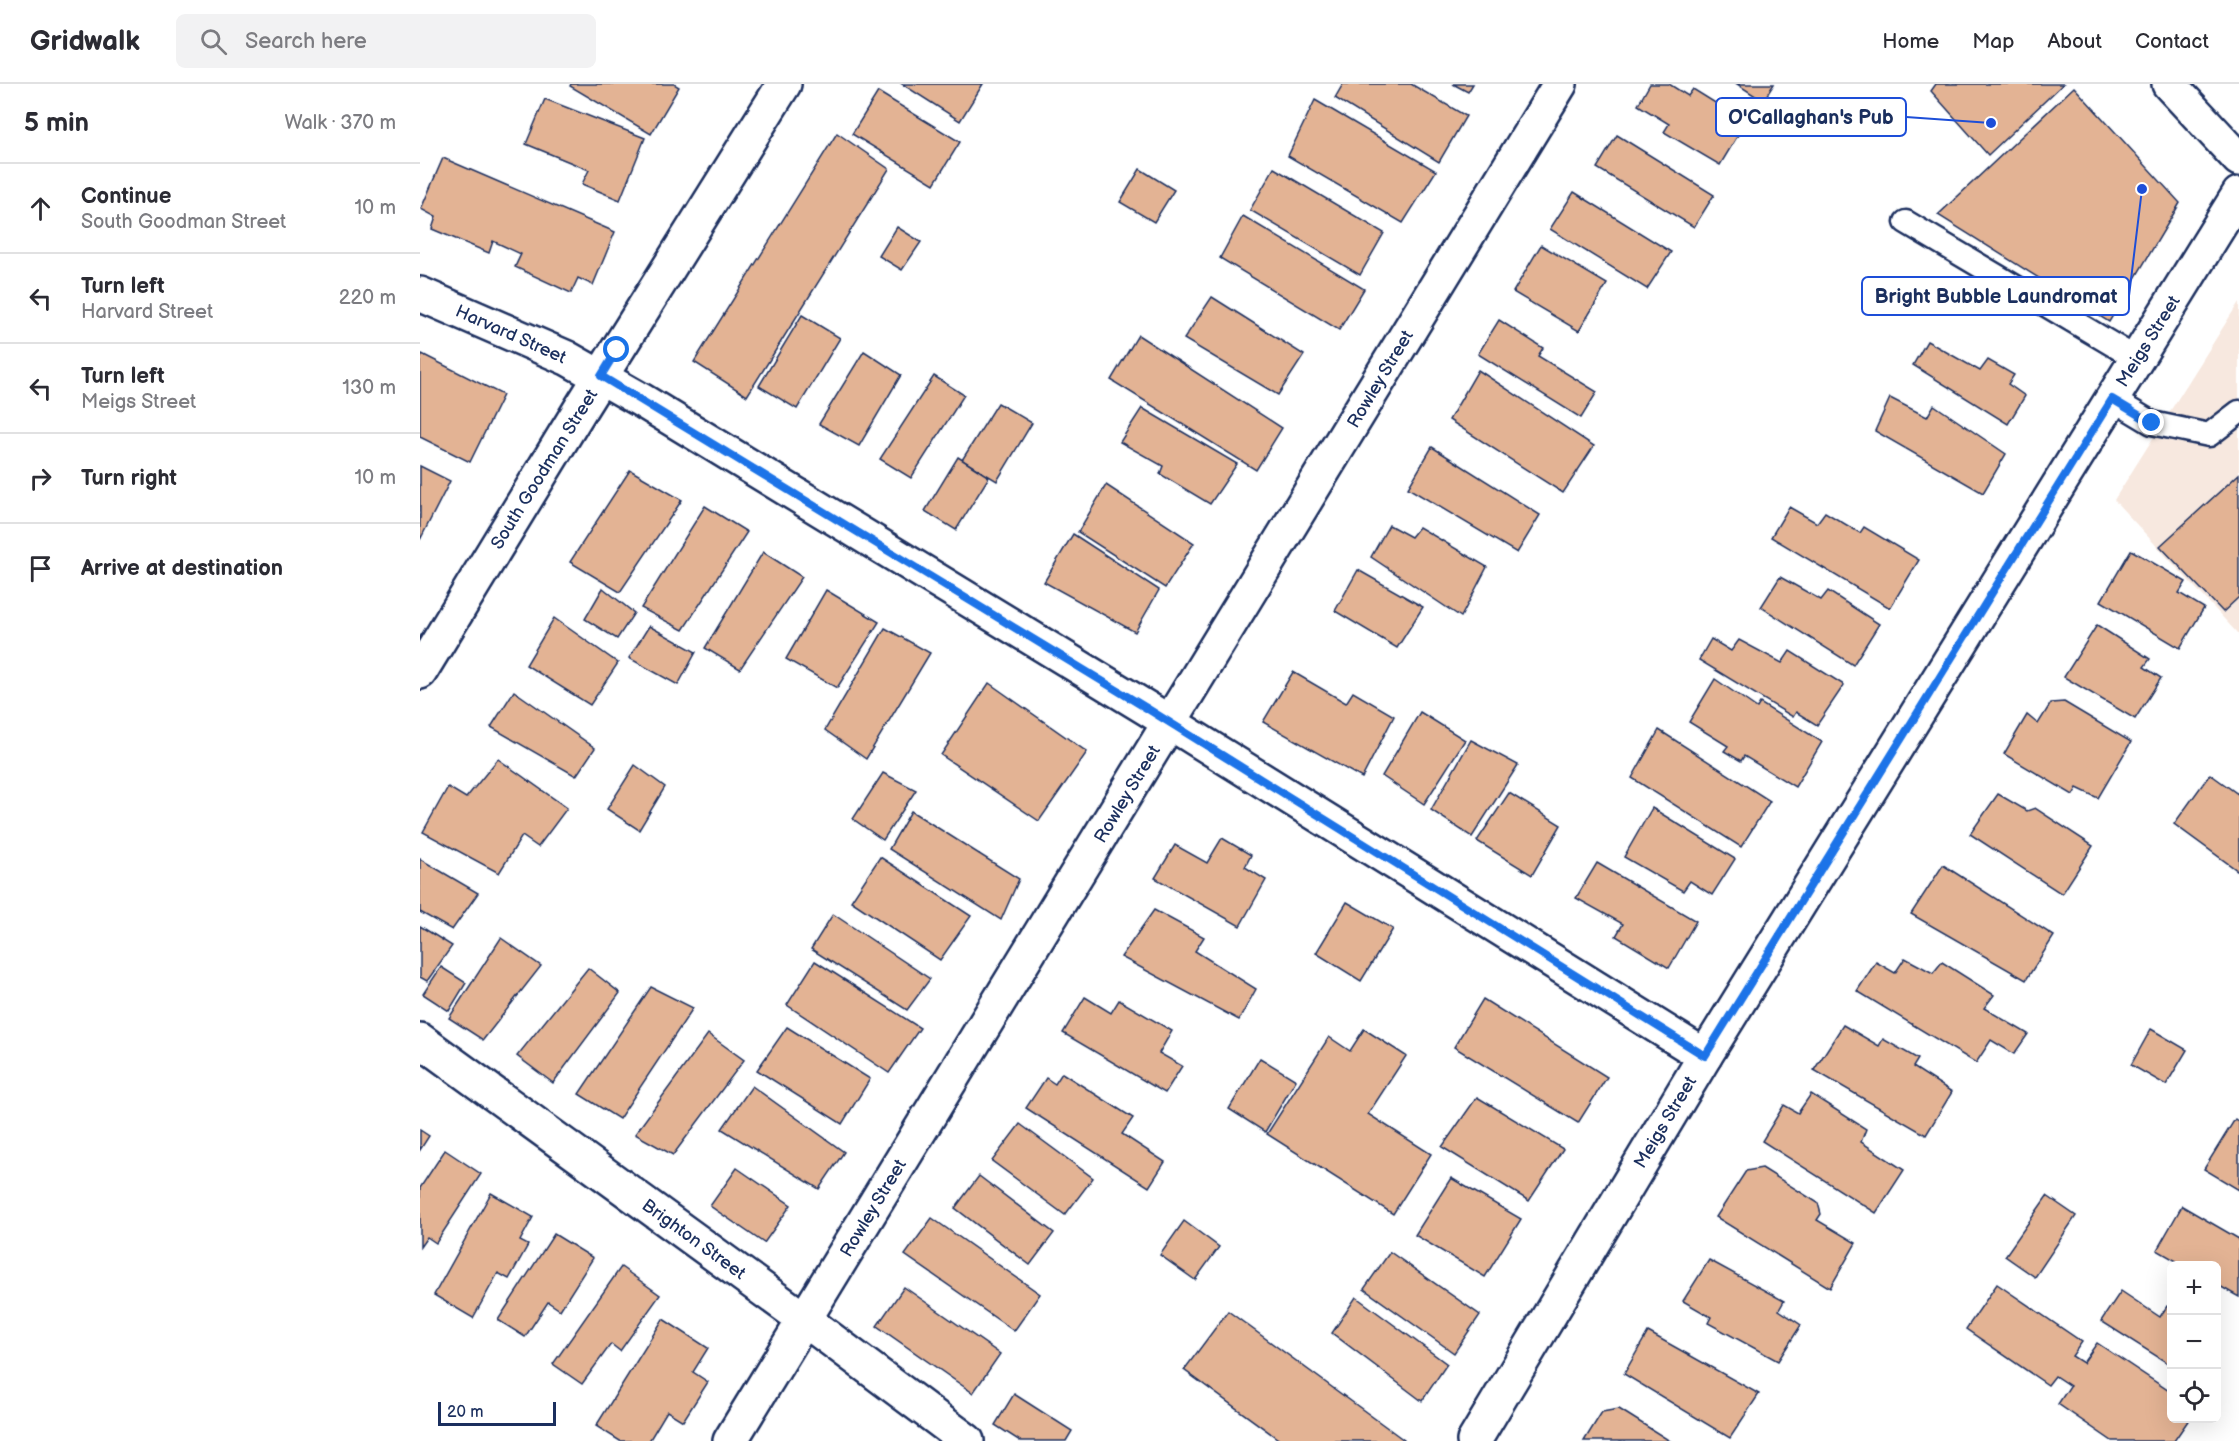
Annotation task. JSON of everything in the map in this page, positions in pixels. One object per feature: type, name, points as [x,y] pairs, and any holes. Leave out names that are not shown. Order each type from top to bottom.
[{"type":"street","name":"South Goodman Street","points":[[420,672],[601,376],[784,84]]},
{"type":"street","name":"Rowley Street","points":[[730,1441],[1560,84]]},
{"type":"street","points":[[2169,84],[2239,159]]},
{"type":"street","name":"Meigs Street","points":[[1474,1441],[1705,1056],[2239,194]]},
{"type":"street","name":"Harvard Street","points":[[420,294],[567,358],[601,376],[1170,723],[1705,1056]]},
{"type":"street","name":"Brighton Street","points":[[420,1040],[805,1320],[967,1441]]},
{"type":"lane","points":[[1906,222],[2137,359]]},
{"type":"lane","points":[[2112,399],[2152,423],[2209,435],[2239,412]]},
{"type":"shaded area","points":[[2239,302],[2239,635],[2114,500]]},
{"type":"building","points":[[571,84],[674,84],[679,87],[651,134],[570,86]]},
{"type":"building","points":[[902,84],[983,84],[960,121]]},
{"type":"building","points":[[1343,84],[1411,84],[1466,116],[1439,162],[1335,98]]},
{"type":"building","points":[[1453,84],[1473,84],[1468,92]]},
{"type":"building","points":[[1650,84],[1669,84],[1688,96],[1693,89],[1746,122],[1720,165],[1664,132],[1669,124],[1638,105]]},
{"type":"building","points":[[1737,84],[1774,84],[1763,101]]},
{"type":"building","points":[[1936,84],[2063,84],[1988,155],[1931,91]]},
{"type":"building","points":[[2074,87],[2180,203],[2109,322],[1938,215]]},
{"type":"building","points":[[878,92],[960,142],[934,184],[852,134]]},
{"type":"building","points":[[545,99],[645,138],[620,200],[582,184],[589,170],[526,144]]},
{"type":"building","points":[[1315,100],[1436,171],[1403,223],[1288,156]]},
{"type":"building","points":[[837,133],[889,169],[747,396],[694,362]]},
{"type":"building","points":[[1617,135],[1714,195],[1694,227],[1597,168]]},
{"type":"building","points":[[443,158],[615,232],[593,285],[578,278],[571,293],[515,267],[521,254],[493,241],[489,253],[432,229],[436,217],[421,209]]},
{"type":"building","points":[[1274,168],[1384,233],[1360,275],[1250,210]]},
{"type":"building","points":[[1140,169],[1174,190],[1154,222],[1120,202]]},
{"type":"building","points":[[1574,192],[1671,252],[1647,289],[1550,229]]},
{"type":"building","points":[[1243,216],[1364,289],[1339,330],[1220,258]]},
{"type":"building","points":[[897,227],[921,242],[902,270],[879,256]]},
{"type":"building","points":[[1541,245],[1607,284],[1579,331],[1513,292]]},
{"type":"building","points":[[1212,297],[1304,355],[1278,395],[1184,339]]},
{"type":"building","points":[[802,315],[840,338],[797,409],[759,386]]},
{"type":"building","points":[[1499,320],[1543,348],[1538,356],[1597,392],[1581,418],[1478,354]]},
{"type":"building","points":[[1138,335],[1282,428],[1256,470],[1111,380]]},
{"type":"building","points":[[1927,341],[1980,371],[1988,360],[2014,375],[2008,384],[2025,396],[2008,424],[1913,365]]},
{"type":"building","points":[[864,351],[901,375],[859,446],[819,424]]},
{"type":"building","points":[[422,354],[503,395],[470,462],[420,437],[420,360]]},
{"type":"building","points":[[1478,370],[1594,446],[1563,493],[1449,420]]},
{"type":"building","points":[[934,376],[964,395],[911,478],[880,459]]},
{"type":"building","points":[[1890,398],[1927,417],[1934,405],[2006,454],[1983,493],[1875,431]]},
{"type":"building","points":[[998,403],[1032,423],[997,481],[962,460]]},
{"type":"building","points":[[1142,408],[1237,464],[1210,504],[1160,474],[1163,466],[1120,442]]},
{"type":"building","points":[[1432,447],[1540,515],[1517,553],[1408,488]]},
{"type":"building","points":[[958,457],[989,477],[956,530],[925,511]]},
{"type":"building","points":[[420,466],[450,481],[420,540]]},
{"type":"building","points":[[630,470],[682,500],[620,592],[570,562]]},
{"type":"building","points":[[2239,474],[2239,597],[2223,612],[2160,546]]},
{"type":"building","points":[[1106,485],[1194,543],[1165,588],[1078,532]]},
{"type":"building","points":[[705,506],[747,532],[683,630],[641,608]]},
{"type":"building","points":[[1789,507],[1817,523],[1825,512],[1860,533],[1864,527],[1919,560],[1890,608],[1771,537]]},
{"type":"building","points":[[1389,525],[1411,537],[1419,527],[1487,567],[1461,617],[1371,557]]},
{"type":"building","points":[[1073,534],[1159,590],[1135,632],[1044,582]]},
{"type":"building","points":[[2131,550],[2186,582],[2179,593],[2204,608],[2180,648],[2101,601]]},
{"type":"building","points":[[763,552],[802,577],[740,669],[705,648]]},
{"type":"building","points":[[1358,570],[1423,607],[1397,648],[1335,611]]},
{"type":"building","points":[[1780,577],[1821,600],[1828,591],[1879,624],[1853,665],[1761,607]]},
{"type":"building","points":[[603,588],[634,613],[617,639],[585,619]]},
{"type":"building","points":[[826,590],[879,622],[837,688],[786,659]]},
{"type":"building","points":[[554,618],[618,663],[590,705],[526,665]]},
{"type":"building","points":[[2097,625],[2150,659],[2144,667],[2161,678],[2135,719],[2064,677]]},
{"type":"building","points":[[649,626],[696,652],[678,685],[629,658]]},
{"type":"building","points":[[885,628],[930,653],[866,759],[825,730]]},
{"type":"building","points":[[1711,639],[1731,651],[1739,640],[1782,663],[1790,651],[1844,685],[1817,725],[1796,712],[1793,717],[1699,660]]},
{"type":"building","points":[[1293,672],[1346,703],[1353,692],[1394,716],[1362,778],[1263,722]]},
{"type":"building","points":[[1715,679],[1757,708],[1760,703],[1822,742],[1795,787],[1744,756],[1741,761],[1724,751],[1728,746],[1689,722]]},
{"type":"building","points":[[989,683],[1087,752],[1039,821],[941,755]]},
{"type":"building","points":[[514,691],[595,748],[576,776],[491,727]]},
{"type":"building","points":[[2064,702],[2131,742],[2098,798],[2077,788],[2073,795],[2004,754],[2027,715],[2038,724],[2051,703]]},
{"type":"building","points":[[1420,712],[1465,740],[1424,804],[1382,776]]},
{"type":"building","points":[[1659,730],[1770,801],[1741,847],[1632,778]]},
{"type":"building","points":[[1471,740],[1518,765],[1472,837],[1431,810]]},
{"type":"building","points":[[498,759],[567,808],[538,847],[522,836],[499,873],[423,832],[448,787],[466,798]]},
{"type":"building","points":[[635,765],[665,787],[639,830],[607,809]]},
{"type":"building","points":[[883,773],[916,790],[883,840],[853,819]]},
{"type":"building","points":[[2210,774],[2239,795],[2239,866],[2237,870],[2174,824]]},
{"type":"building","points":[[1509,793],[1561,825],[1532,875],[1477,841]]},
{"type":"building","points":[[1998,794],[2027,811],[2035,808],[2093,846],[2062,894],[1970,834]]},
{"type":"building","points":[[1652,808],[1735,859],[1712,895],[1690,881],[1683,891],[1624,857]]},
{"type":"building","points":[[911,811],[1019,879],[1001,920],[889,849]]},
{"type":"building","points":[[1222,838],[1251,855],[1245,867],[1266,880],[1240,926],[1155,878],[1175,845],[1207,863]]},
{"type":"building","points":[[880,857],[971,916],[940,960],[851,901]]},
{"type":"building","points":[[420,859],[478,893],[452,930],[420,912]]},
{"type":"building","points":[[1597,863],[1696,921],[1669,968],[1616,936],[1623,924],[1576,898]]},
{"type":"building","points":[[1943,865],[2054,936],[2026,980],[1911,914]]},
{"type":"building","points":[[1347,902],[1393,929],[1361,981],[1316,953]]},
{"type":"building","points":[[1154,910],[1204,937],[1195,951],[1256,989],[1239,1020],[1121,957]]},
{"type":"building","points":[[833,914],[930,979],[907,1010],[811,949]]},
{"type":"building","points":[[420,926],[452,946],[427,981],[420,977]]},
{"type":"building","points":[[501,938],[541,966],[483,1040],[449,1018]]},
{"type":"building","points":[[1905,958],[1933,973],[1942,962],[1994,995],[1984,1008],[2028,1034],[2014,1054],[1991,1040],[1976,1063],[1857,991],[1876,962],[1895,973]]},
{"type":"building","points":[[815,961],[920,1028],[889,1073],[787,1005]]},
{"type":"building","points":[[441,967],[466,983],[449,1011],[423,994]]},
{"type":"building","points":[[588,968],[620,993],[553,1083],[517,1056]]},
{"type":"building","points":[[651,987],[693,1008],[619,1119],[579,1094]]},
{"type":"building","points":[[1085,997],[1111,1013],[1119,1000],[1172,1031],[1159,1053],[1182,1066],[1165,1093],[1063,1033]]},
{"type":"building","points":[[1483,999],[1607,1077],[1578,1123],[1454,1047]]},
{"type":"building","points":[[1843,1025],[1879,1046],[1883,1039],[1918,1059],[1913,1067],[1952,1092],[1926,1135],[1814,1070]]},
{"type":"building","points":[[787,1027],[870,1079],[842,1124],[757,1070]]},
{"type":"building","points":[[1364,1029],[1406,1056],[1368,1114],[1431,1154],[1393,1214],[1267,1134],[1329,1037],[1350,1051]]},
{"type":"building","points":[[2151,1029],[2187,1050],[2166,1085],[2131,1065]]},
{"type":"building","points":[[708,1034],[744,1060],[673,1155],[635,1134]]},
{"type":"building","points":[[1260,1058],[1296,1080],[1265,1132],[1229,1109]]},
{"type":"building","points":[[1062,1073],[1133,1118],[1122,1134],[1165,1162],[1149,1187],[1026,1108],[1046,1078],[1055,1084]]},
{"type":"building","points":[[752,1086],[844,1152],[819,1189],[722,1129]]},
{"type":"building","points":[[1811,1094],[1866,1129],[1861,1142],[1904,1170],[1876,1213],[1762,1141],[1784,1105],[1798,1113]]},
{"type":"building","points":[[1477,1097],[1563,1149],[1529,1201],[1442,1147]]},
{"type":"building","points":[[2235,1119],[2239,1122],[2239,1190],[2204,1169]]},
{"type":"building","points":[[1020,1124],[1093,1178],[1065,1215],[992,1161]]},
{"type":"building","points":[[420,1130],[429,1136],[420,1150]]},
{"type":"building","points":[[445,1150],[481,1174],[436,1243],[427,1237],[420,1247],[420,1188]]},
{"type":"building","points":[[737,1168],[791,1205],[764,1243],[710,1206]]},
{"type":"building","points":[[1762,1168],[1818,1203],[1821,1214],[1817,1220],[1856,1243],[1830,1288],[1716,1217],[1746,1171]]},
{"type":"building","points":[[979,1176],[1054,1233],[1030,1265],[955,1208]]},
{"type":"building","points":[[1451,1178],[1521,1219],[1485,1277],[1415,1235]]},
{"type":"building","points":[[491,1193],[533,1217],[520,1241],[528,1245],[509,1279],[498,1273],[473,1318],[434,1295]]},
{"type":"building","points":[[2047,1196],[2076,1216],[2035,1277],[2005,1256]]},
{"type":"building","points":[[2182,1206],[2239,1239],[2239,1297],[2221,1287],[2221,1261],[2176,1261],[2157,1250]]},
{"type":"building","points":[[932,1218],[1040,1294],[1014,1331],[905,1255]]},
{"type":"building","points":[[1184,1221],[1219,1247],[1195,1280],[1160,1255]]},
{"type":"building","points":[[554,1234],[593,1258],[560,1310],[548,1302],[525,1337],[498,1320]]},
{"type":"building","points":[[1390,1252],[1480,1315],[1454,1353],[1364,1289]]},
{"type":"building","points":[[1709,1260],[1784,1301],[1779,1310],[1801,1325],[1778,1361],[1708,1323],[1711,1317],[1683,1301]]},
{"type":"building","points":[[621,1267],[660,1295],[620,1351],[611,1344],[582,1384],[553,1364]]},
{"type":"building","points":[[1997,1284],[2082,1342],[2072,1356],[2083,1363],[2097,1343],[2167,1390],[2167,1423],[2187,1423],[2174,1441],[2112,1441],[2058,1404],[2070,1386],[2055,1376],[2048,1385],[1966,1329]]},
{"type":"building","points":[[904,1287],[1000,1354],[973,1393],[877,1326]]},
{"type":"building","points":[[2121,1291],[2160,1317],[2167,1306],[2167,1363],[2101,1321]]},
{"type":"building","points":[[1356,1297],[1447,1364],[1422,1401],[1332,1333]]},
{"type":"building","points":[[1228,1311],[1404,1440],[1281,1441],[1184,1370]]},
{"type":"building","points":[[663,1319],[708,1348],[693,1372],[708,1382],[683,1421],[667,1411],[649,1441],[620,1441],[596,1426]]},
{"type":"building","points":[[1648,1332],[1759,1394],[1730,1438],[1624,1374]]},
{"type":"building","points":[[1014,1394],[1072,1431],[1066,1441],[1020,1441],[995,1425]]},
{"type":"building","points":[[1619,1409],[1670,1441],[1584,1441],[1602,1412]]},
{"type":"place","name":"O'Callaghan's Pub","points":[[1991,123]]},
{"type":"place","name":"Bright Bubble Laundromat","points":[[2142,189]]},
{"type":"route","points":[[617,350],[601,376],[1148,709],[1705,1056],[2112,399],[2152,423]]}]
